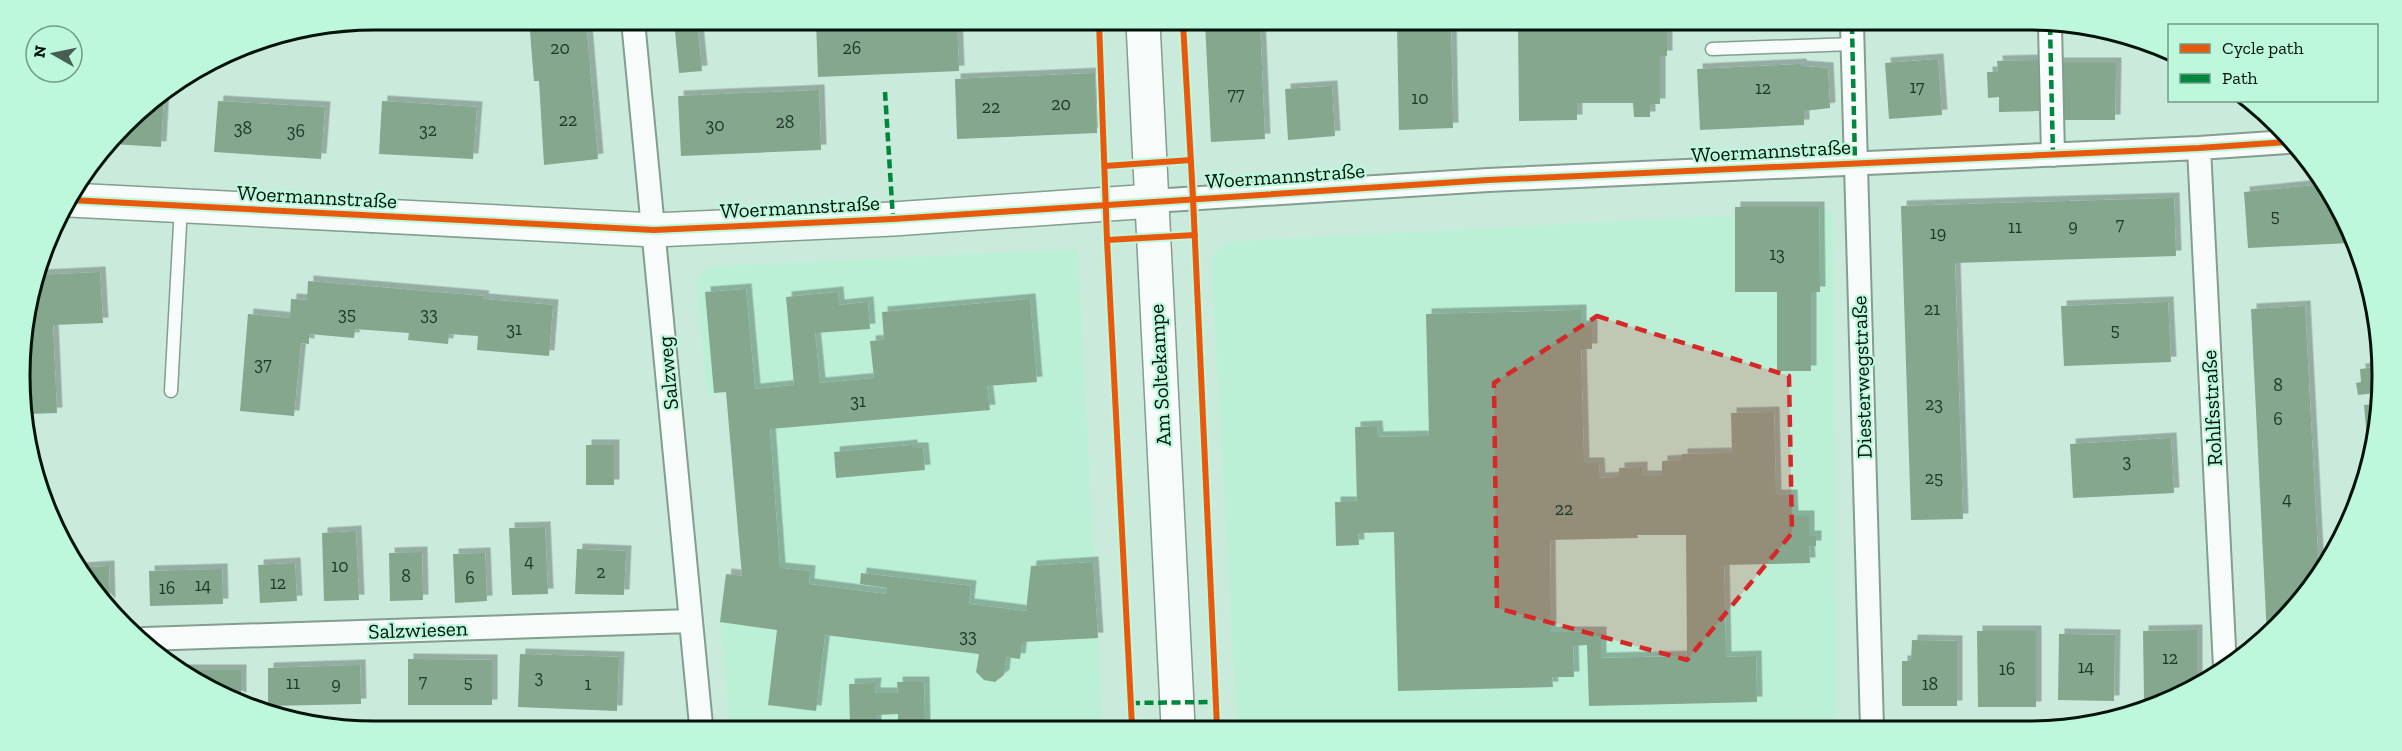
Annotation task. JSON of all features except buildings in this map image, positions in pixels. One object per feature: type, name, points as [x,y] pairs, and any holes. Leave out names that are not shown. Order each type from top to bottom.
[{"type":"street","name":"Salzweg","points":[[634,30],[701,721]]},
{"type":"street","name":"Am Soltekampe","points":[[1143,30],[1178,721]]},
{"type":"street","points":[[2050,31],[2053,155]]},
{"type":"street","name":"Diesterwegstraße","points":[[1853,35],[1872,721]]},
{"type":"street","name":"Woermannstraße","points":[[78,200],[654,231],[893,219],[1499,180],[2281,142]]},
{"type":"street","name":"Rohlfsstraße","points":[[2199,148],[2225,659]]},
{"type":"street","name":"Salzwiesen","points":[[152,639],[691,621]]},
{"type":"lane","points":[[1712,49],[1853,35]]},
{"type":"lane","points":[[171,391],[181,206]]},
{"type":"highlighted area","points":[[1597,316],[1789,376],[1792,533],[1687,660],[1497,608],[1494,383]]},
{"type":"shaded area","points":[[1735,207],[1825,207],[1833,215],[1837,719],[1237,721],[1211,258],[1225,242],[1735,215]]},
{"type":"shaded area","points":[[1078,249],[1103,721],[730,721],[720,622],[726,574],[742,576],[726,392],[708,395],[696,287],[699,275],[707,269],[719,266]]},
{"type":"marked path","points":[[1852,30],[1855,164]]},
{"type":"marked path","points":[[2050,31],[2053,155]]},
{"type":"marked path","points":[[885,92],[893,219]]},
{"type":"marked path","points":[[1131,703],[1216,702]]},
{"type":"cycle path","points":[[1099,30],[1107,240],[1132,721]]},
{"type":"cycle path","points":[[1183,30],[1217,721]]},
{"type":"cycle path","points":[[78,200],[654,230],[893,219],[1488,180],[2281,142]]},
{"type":"cycle path","points":[[1105,166],[1191,160]]},
{"type":"cycle path","points":[[1107,240],[1195,235]]}]
